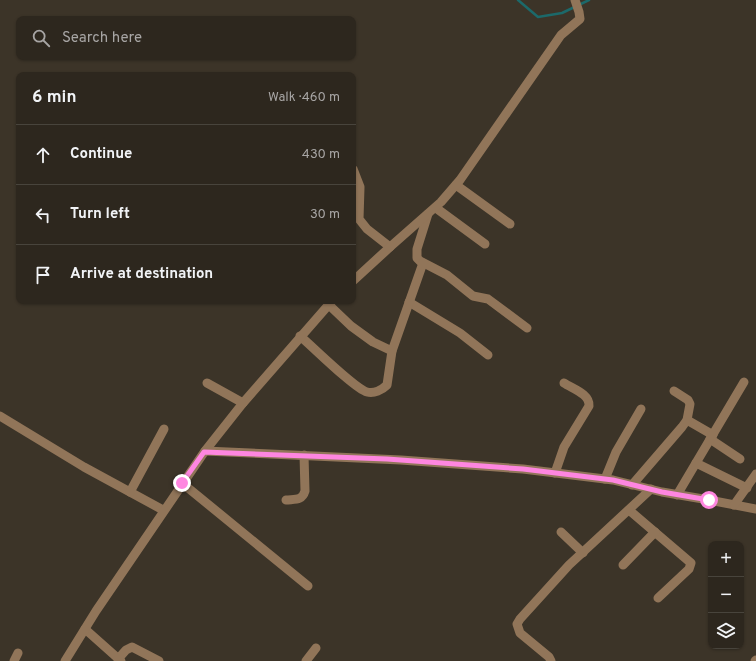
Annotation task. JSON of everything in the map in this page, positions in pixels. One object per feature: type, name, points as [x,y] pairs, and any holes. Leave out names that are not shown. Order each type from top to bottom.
[{"type":"street","points":[[356,278],[390,246],[436,208],[456,185],[558,40],[567,29],[580,19],[575,0]]},
{"type":"street","points":[[356,177],[360,188],[360,219],[367,228],[390,246]]},
{"type":"street","points":[[456,185],[510,224]]},
{"type":"street","points":[[436,208],[485,244]]},
{"type":"street","points":[[428,214],[417,258],[423,263],[447,275],[473,296],[488,299],[527,328]]},
{"type":"street","points":[[300,336],[354,384],[369,393],[379,391],[386,385],[392,351],[423,263]]},
{"type":"street","points":[[409,302],[460,333],[488,355]]},
{"type":"street","points":[[65,661],[163,510],[204,452],[243,402],[329,304]]},
{"type":"street","points":[[331,304],[351,326],[373,342],[392,351]]},
{"type":"street","points":[[677,494],[744,382]]},
{"type":"street","points":[[207,383],[243,402]]},
{"type":"street","points":[[555,473],[564,447],[589,406],[588,398],[564,383]]},
{"type":"street","points":[[632,485],[687,420],[690,404],[688,400],[674,391]]},
{"type":"street","points":[[605,479],[616,452],[640,409]]},
{"type":"street","points":[[0,416],[78,463],[163,510]]},
{"type":"street","points":[[687,420],[740,459]]},
{"type":"street","points":[[130,492],[164,429]]},
{"type":"street","points":[[204,452],[304,455],[464,464],[555,473],[605,479],[756,509]]},
{"type":"street","points":[[286,500],[302,498],[304,495],[304,455]]},
{"type":"street","points":[[696,463],[747,488]]},
{"type":"street","points":[[734,505],[756,474]]},
{"type":"street","points":[[182,483],[308,586]]},
{"type":"street","points":[[552,661],[520,633],[517,628],[517,624],[569,566],[651,489]]},
{"type":"street","points":[[629,510],[691,563],[689,569],[658,598]]},
{"type":"street","points":[[561,532],[583,553]]},
{"type":"street","points":[[623,565],[655,532]]},
{"type":"street","points":[[85,629],[120,660],[126,650],[132,647],[159,661]]},
{"type":"street","points":[[306,661],[316,648]]},
{"type":"waterway","points":[[518,0],[538,17],[562,13],[589,0]]},
{"type":"route","points":[[182,483],[204,452],[304,455],[387,459],[523,469],[613,480],[662,492],[709,500]]}]
